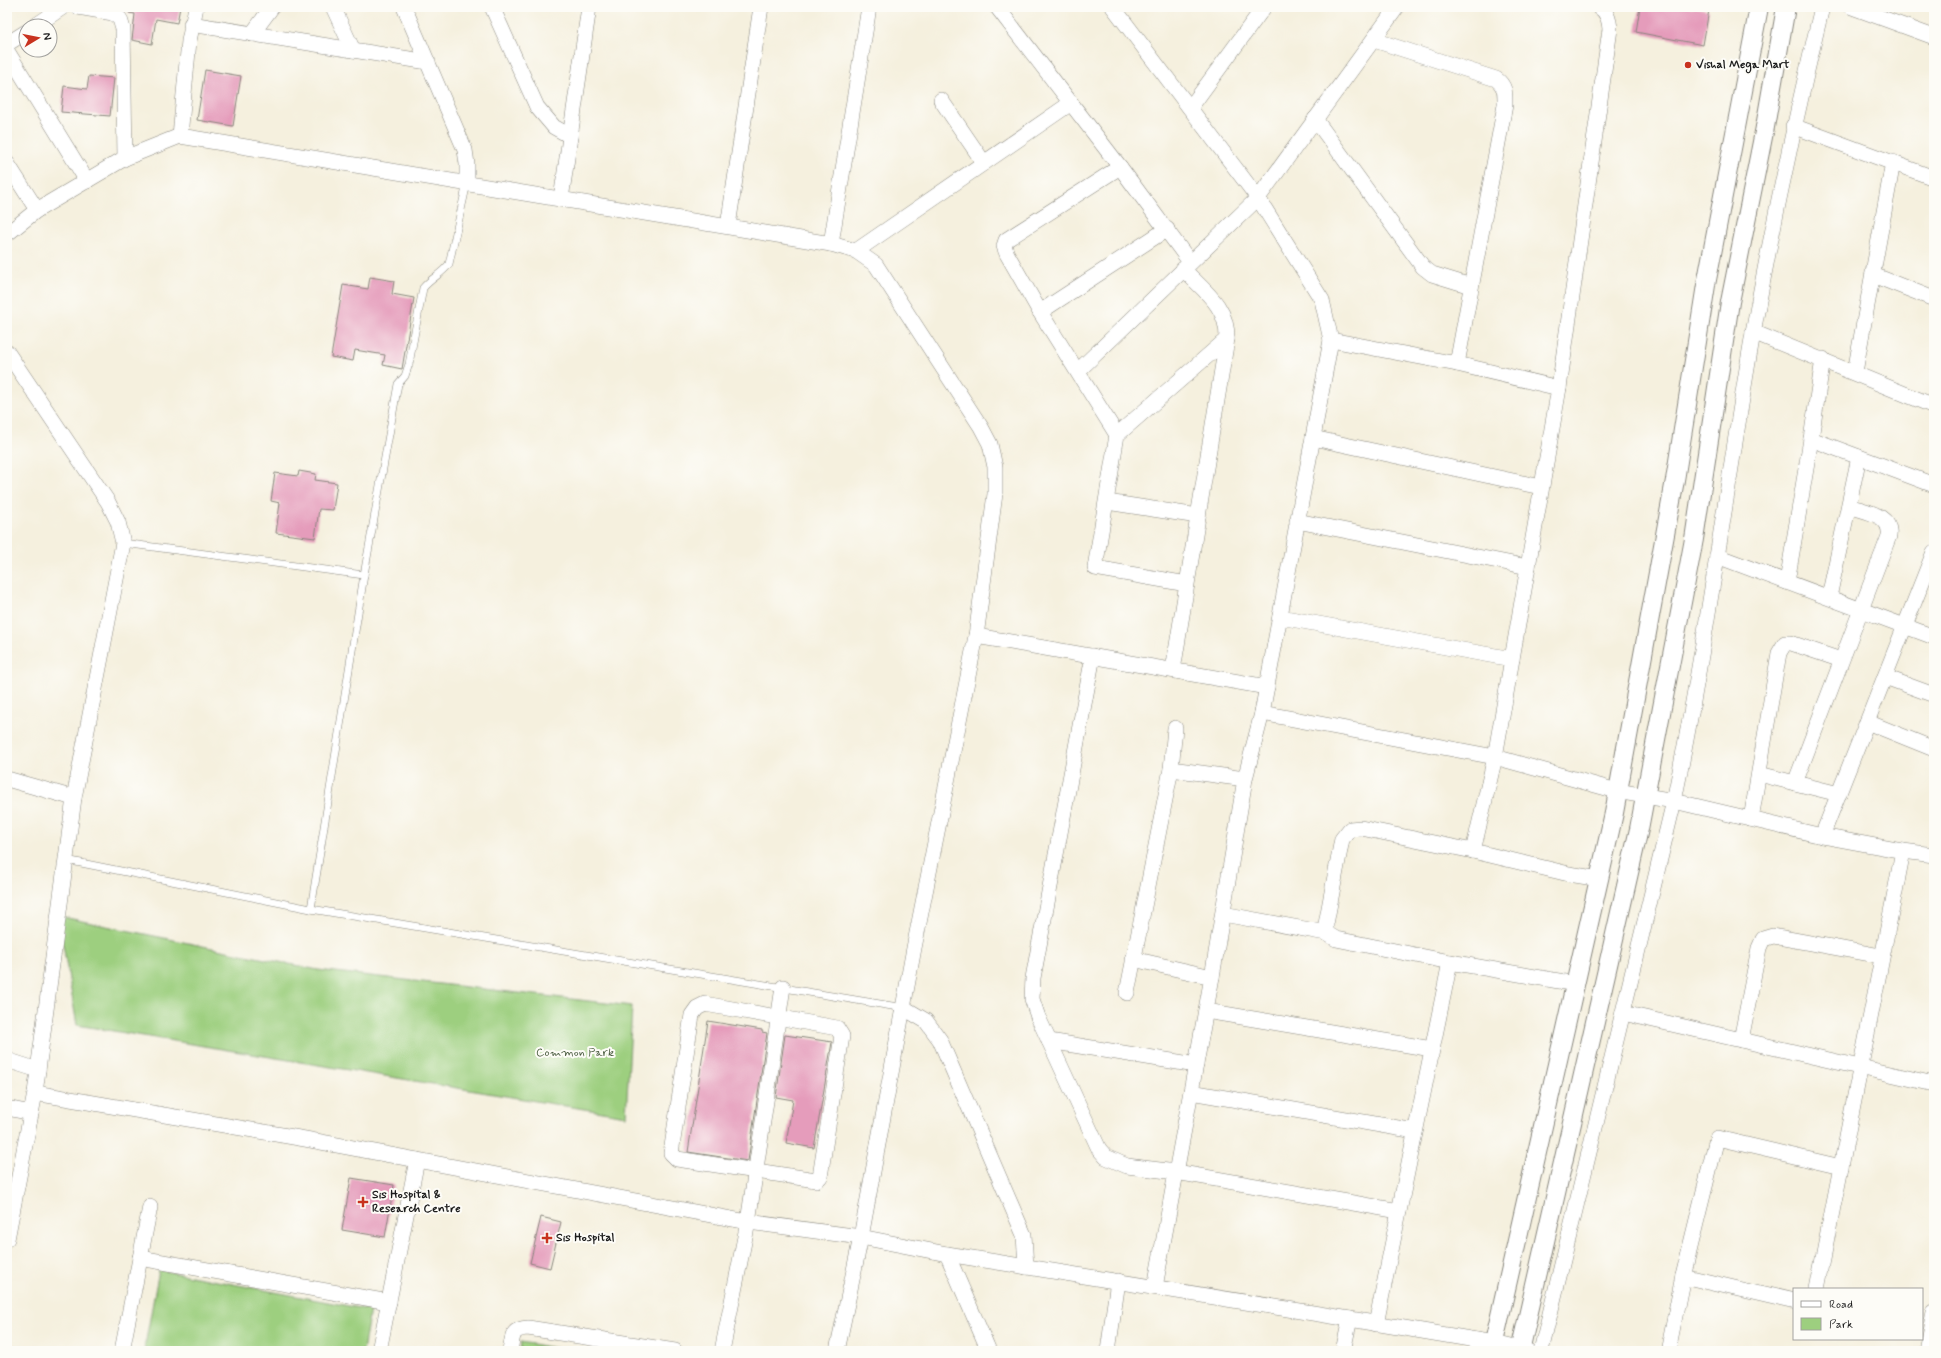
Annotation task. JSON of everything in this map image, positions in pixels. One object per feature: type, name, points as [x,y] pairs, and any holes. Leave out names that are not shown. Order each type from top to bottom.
[{"type":"street","points":[[47,18],[63,7]]},
{"type":"street","points":[[78,7],[112,13],[120,19],[123,29],[125,158]]},
{"type":"street","points":[[180,136],[191,24],[196,7]]},
{"type":"street","points":[[252,34],[272,7]]},
{"type":"street","points":[[333,7],[353,50]]},
{"type":"street","points":[[404,7],[465,150],[467,183]]},
{"type":"street","points":[[492,7],[536,107],[554,127],[570,136]]},
{"type":"street","points":[[561,200],[589,7]]},
{"type":"street","points":[[728,226],[761,7]]},
{"type":"street","points":[[831,244],[869,7]]},
{"type":"street","points":[[997,7],[1167,229],[1187,266],[1220,307],[1225,317],[1227,339],[1173,670]]},
{"type":"street","points":[[1113,7],[1258,198],[1322,300],[1331,340],[1262,713],[1245,779],[1206,1011],[1154,1287]]},
{"type":"street","points":[[1078,371],[1258,198],[1397,7]]},
{"type":"street","points":[[1473,851],[1495,757],[1559,388],[1610,36],[1609,18],[1604,10],[1598,7]]},
{"type":"street","points":[[1493,1347],[1614,813],[1675,480],[1706,285],[1759,7]]},
{"type":"street","points":[[35,1093],[306,1139],[748,1222],[861,1237],[947,1254],[1350,1319],[1493,1347],[1523,1350],[1645,796],[1694,539],[1730,302],[1765,128],[1786,7]]},
{"type":"street","points":[[1541,1351],[1674,801],[1688,733],[1753,332],[1793,126],[1822,7]]},
{"type":"street","points":[[1852,7],[1934,37]]},
{"type":"street","points":[[1190,108],[1257,10]]},
{"type":"street","points":[[191,24],[428,62]]},
{"type":"street","points":[[7,44],[18,37]]},
{"type":"street","points":[[1374,40],[1496,79],[1503,84],[1506,93],[1505,106],[1457,364]]},
{"type":"street","points":[[7,51],[87,181]]},
{"type":"street","points":[[941,100],[984,162]]},
{"type":"street","points":[[856,251],[1071,103]]},
{"type":"street","points":[[1315,119],[1423,267],[1432,274],[1471,286]]},
{"type":"street","points":[[1793,126],[1934,178]]},
{"type":"street","points":[[7,234],[37,210],[125,158],[180,136],[831,244],[856,251],[876,265],[981,427],[990,444],[995,467],[995,494],[976,636],[861,1237],[836,1351]]},
{"type":"street","points":[[1855,372],[1893,162]]},
{"type":"street","points":[[7,163],[37,210]]},
{"type":"street","points":[[1120,167],[1006,240],[1004,246],[1040,312],[1117,435],[1095,568],[1187,584]]},
{"type":"street","points":[[1040,312],[1167,229]]},
{"type":"street","points":[[1873,275],[1934,299]]},
{"type":"street","points":[[1753,332],[1855,372],[1934,406]]},
{"type":"street","points":[[1117,435],[1227,339]]},
{"type":"street","points":[[1331,340],[1457,364],[1559,388]]},
{"type":"street","points":[[7,352],[108,502],[118,522],[123,542],[74,798],[35,1093],[7,1239]]},
{"type":"street","points":[[1787,582],[1812,439],[1823,359]]},
{"type":"street","points":[[1313,438],[1541,487]]},
{"type":"street","points":[[1812,439],[1934,485]]},
{"type":"street","points":[[1829,597],[1859,457]]},
{"type":"street","points":[[1107,502],[1198,516]]},
{"type":"street","points":[[1795,783],[1889,536],[1890,528],[1888,522],[1882,518],[1849,506]]},
{"type":"street","points":[[1297,522],[1528,566]]},
{"type":"street","points":[[1822,836],[1934,552]]},
{"type":"street","points":[[1717,556],[1934,637]]},
{"type":"street","points":[[1280,617],[1512,658]]},
{"type":"street","points":[[976,636],[1267,687]]},
{"type":"street","points":[[1751,819],[1779,653],[1782,646],[1785,643],[1790,643],[1841,660]]},
{"type":"street","points":[[1093,656],[1033,978],[1032,999],[1038,1017],[1099,1150],[1106,1157],[1127,1166],[1176,1172],[1399,1211]]},
{"type":"street","points":[[1885,677],[1934,695]]},
{"type":"street","points":[[1262,713],[1495,757],[1617,791],[1674,801],[1822,836],[1903,851],[1934,855]]},
{"type":"street","points":[[1867,722],[1934,749]]},
{"type":"street","points":[[1127,994],[1171,769],[1175,728]]},
{"type":"street","points":[[1171,769],[1245,779]]},
{"type":"street","points":[[1759,774],[1839,794]]},
{"type":"street","points":[[7,779],[74,798]]},
{"type":"street","points":[[1326,934],[1326,924],[1342,838],[1350,829],[1361,828],[1473,851],[1569,874],[1600,879]]},
{"type":"street","points":[[1817,1288],[1859,1068],[1903,851]]},
{"type":"street","points":[[1223,914],[1326,934],[1336,939],[1450,962],[1576,984]]},
{"type":"street","points":[[1741,1040],[1759,948],[1763,939],[1773,936],[1881,956]]},
{"type":"street","points":[[1133,959],[1212,977]]},
{"type":"street","points":[[1376,1324],[1450,962]]},
{"type":"street","points":[[722,1351],[748,1222],[782,987]]},
{"type":"street","points":[[705,1004],[837,1028],[842,1036],[820,1177],[816,1180],[755,1171],[677,1159],[671,1153],[692,1015],[697,1008],[705,1004]]},
{"type":"street","points":[[904,1008],[926,1021],[940,1040],[1024,1234],[1026,1267]]},
{"type":"street","points":[[1206,1011],[1432,1050]]},
{"type":"street","points":[[1623,1013],[1934,1084]]},
{"type":"street","points":[[1049,1041],[1196,1065]]},
{"type":"street","points":[[7,1060],[38,1070]]},
{"type":"street","points":[[1191,1092],[1415,1131]]},
{"type":"street","points":[[7,1108],[31,1113]]},
{"type":"street","points":[[1668,1351],[1683,1276],[1717,1138],[1841,1166]]},
{"type":"street","points":[[379,1351],[416,1160]]},
{"type":"street","points":[[122,1351],[150,1208]]},
{"type":"street","points":[[947,1254],[989,1351]]},
{"type":"street","points":[[140,1258],[389,1302]]},
{"type":"street","points":[[1683,1276],[1793,1302]]},
{"type":"street","points":[[1108,1351],[1118,1281]]},
{"type":"street","points":[[1926,1351],[1926,1333],[1934,1312]]},
{"type":"street","points":[[1343,1351],[1350,1319]]},
{"type":"street","points":[[510,1351],[513,1334],[519,1329],[528,1328],[675,1351]]},
{"type":"lane","points":[[311,909],[364,575],[398,384],[405,376],[409,364],[423,288],[430,279],[443,271],[449,264],[467,183]]},
{"type":"lane","points":[[123,542],[364,575]]},
{"type":"lane","points":[[66,860],[311,909],[904,1008]]},
{"type":"green space","name":"Common Park","points":[[58,916],[318,970],[632,1006],[626,1116],[77,1025]]},
{"type":"green space","points":[[159,1270],[370,1310],[363,1351],[144,1351]]},
{"type":"green space","points":[[521,1342],[572,1351],[520,1351]]},
{"type":"building","points":[[130,7],[180,7],[177,23],[156,19],[152,44],[132,40],[135,14],[129,13]]},
{"type":"building","points":[[1640,7],[1694,7],[1709,10],[1703,45],[1636,32]]},
{"type":"building","points":[[205,70],[241,76],[233,126],[197,120]]},
{"type":"building","points":[[89,76],[114,78],[110,116],[61,112],[64,86],[87,89]]},
{"type":"building","points":[[370,277],[394,281],[392,294],[414,298],[402,369],[383,365],[385,355],[355,350],[353,361],[331,357],[343,285],[368,289]]},
{"type":"building","points":[[299,471],[316,474],[315,480],[337,483],[333,510],[319,509],[315,538],[276,533],[280,503],[271,501],[275,473],[298,476]]},
{"type":"building","points":[[708,1021],[762,1030],[762,1032],[767,1033],[748,1161],[688,1152]]},
{"type":"building","points":[[785,1035],[832,1042],[814,1148],[786,1143],[793,1100],[776,1097]]},
{"type":"building","points":[[351,1178],[394,1185],[385,1237],[342,1230]]},
{"type":"building","points":[[541,1217],[561,1222],[550,1268],[530,1263]]},
{"type":"place","name":"Vishal Mega Mart","points":[[1688,65]]},
{"type":"place","name":"Sis Hospital & Research Centre","points":[[363,1202]]},
{"type":"place","name":"Sis Hospital","points":[[547,1238]]}]
